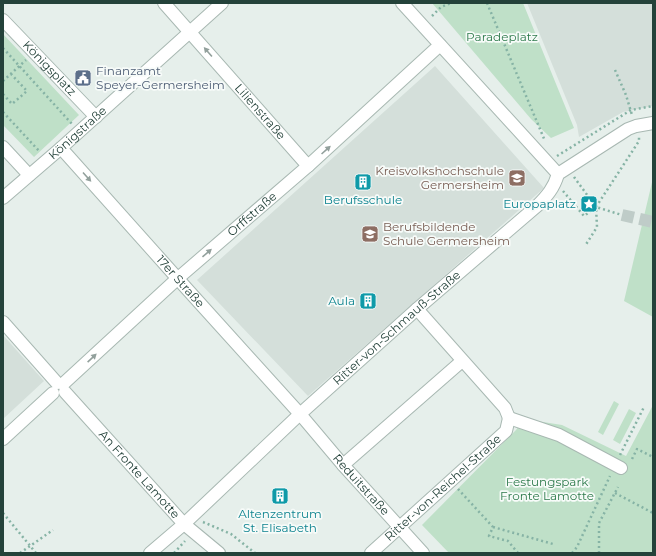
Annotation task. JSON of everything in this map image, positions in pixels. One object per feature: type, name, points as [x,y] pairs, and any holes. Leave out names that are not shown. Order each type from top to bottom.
[{"type":"street","name":"Lilienstraße","points":[[164,3],[308,166]]},
{"type":"street","name":"Königstraße","points":[[3,198],[61,148],[222,3]]},
{"type":"street","points":[[402,3],[558,174],[622,133],[636,126],[653,123]]},
{"type":"street","name":"Königsplatz","points":[[3,20],[96,116]]},
{"type":"street","name":"Orffstraße","points":[[3,439],[177,279],[308,166],[440,46]]},
{"type":"street","points":[[3,147],[29,175]]},
{"type":"street","name":"17er Straße","points":[[61,148],[177,279],[300,414]]},
{"type":"street","name":"Ritter-von-Schmauß-Straße","points":[[150,553],[188,520],[300,414],[417,309],[540,202],[553,187],[558,174]]},
{"type":"street","points":[[417,309],[505,408],[509,418],[559,435],[616,467]]},
{"type":"street","name":"An Fronte Lamotte","points":[[3,322],[60,388],[188,520],[194,532],[219,553]]},
{"type":"street","points":[[343,465],[462,361]]},
{"type":"street","name":"Reduitstraße","points":[[300,414],[343,465],[423,553]]},
{"type":"street","name":"Ritter-von-Reichel-Straße","points":[[371,553],[506,431],[509,418]]},
{"type":"path","points":[[432,16],[441,7],[451,3]]},
{"type":"path","points":[[487,3],[547,145]]},
{"type":"path","points":[[3,48],[80,131]]},
{"type":"path","points":[[3,81],[34,52]]},
{"type":"path","points":[[562,190],[584,216],[596,207],[640,141],[626,95],[615,70]]},
{"type":"path","points":[[3,94],[12,104],[27,91],[11,74]]},
{"type":"path","points":[[556,156],[631,110],[653,106]]},
{"type":"path","points":[[3,112],[47,160]]},
{"type":"path","points":[[576,178],[596,207],[597,227],[585,246]]},
{"type":"path","points":[[596,207],[622,215]]},
{"type":"path","points":[[572,553],[577,547],[644,407]]},
{"type":"path","points":[[632,459],[638,449],[653,457]]},
{"type":"path","points":[[451,481],[493,527],[553,544]]},
{"type":"path","points":[[599,553],[599,523],[618,487]]},
{"type":"path","points":[[615,493],[653,513]]},
{"type":"path","points":[[3,513],[36,553]]},
{"type":"path","points":[[188,520],[208,525],[231,534],[255,553]]},
{"type":"path","points":[[493,527],[489,536],[508,542],[518,553]]},
{"type":"path","points":[[20,553],[53,530]]},
{"type":"path","points":[[174,553],[194,532]]},
{"type":"shaded area","points":[[527,3],[653,3],[653,106],[623,112],[579,137],[577,125]]},
{"type":"shaded area","name":"Berufsbildende Schule Germersheim","points":[[435,66],[544,188],[308,396],[197,280]]},
{"type":"shaded area","points":[[3,335],[44,381],[3,419]]},
{"type":"green space","name":"Paradeplatz","points":[[432,3],[523,3],[574,128],[551,138],[531,119]]},
{"type":"green space","points":[[3,34],[79,115],[34,157],[3,125]]},
{"type":"green space","points":[[653,178],[653,317],[624,301]]},
{"type":"green space","points":[[614,401],[619,404],[603,435],[598,432]]},
{"type":"green space","name":"Festungspark Fronte Lamotte","points":[[653,405],[653,553],[449,553],[422,525],[516,430],[524,419],[562,425],[626,456]]},
{"type":"green space","points":[[629,409],[636,413],[620,444],[613,440]]},
{"type":"tunnel","points":[[622,215],[653,222]]},
{"type":"place","name":"Finanzamt Speyer-Germersheim","points":[[83,78]]},
{"type":"place","name":"Kreisvolkshochschule Germersheim","points":[[517,178]]},
{"type":"place","name":"Berufsschule","points":[[363,182]]},
{"type":"place","name":"Europaplatz","points":[[589,204]]},
{"type":"place","name":"Berufsbildende Schule Germersheim","points":[[370,234]]},
{"type":"place","name":"Aula","points":[[368,301]]},
{"type":"place","name":"Altenzentrum St. Elisabeth","points":[[280,496]]}]
